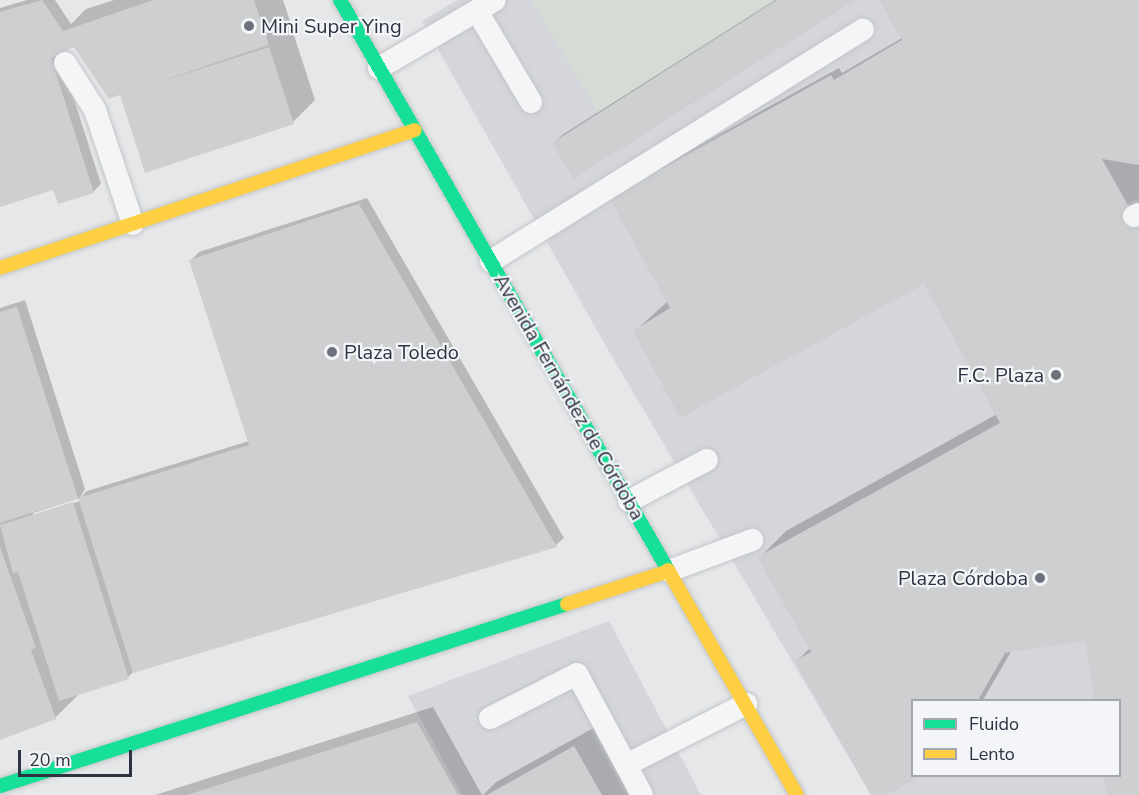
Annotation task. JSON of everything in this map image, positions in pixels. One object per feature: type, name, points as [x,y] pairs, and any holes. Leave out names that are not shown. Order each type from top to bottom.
[{"type":"street","name":"Avenida Fernández de Córdoba","points":[[340,0],[797,795]]},
{"type":"street","points":[[0,268],[415,130]]},
{"type":"street","points":[[0,786],[669,571]]},
{"type":"lane","points":[[379,68],[486,5],[531,102]]},
{"type":"lane","points":[[491,261],[863,29]]},
{"type":"lane","points":[[65,63],[95,110],[134,224]]},
{"type":"lane","points":[[629,501],[707,460]]},
{"type":"lane","points":[[669,571],[752,540]]},
{"type":"lane","points":[[490,718],[577,674],[642,795]]},
{"type":"lane","points":[[626,765],[746,704]]},
{"type":"shaded area","points":[[457,0],[1139,0],[1139,795],[871,795],[607,348],[422,21]]},
{"type":"shaded area","points":[[531,0],[777,0],[599,113]]},
{"type":"shaded area","points":[[609,621],[701,795],[462,795],[408,696]]},
{"type":"building","points":[[42,0],[63,31],[153,0],[254,0],[269,45],[147,86],[269,47],[294,124],[145,173],[120,95],[109,99],[74,47],[51,58],[94,193],[58,204],[53,190],[0,207],[0,12]]},
{"type":"building","points":[[777,0],[856,0],[573,179],[552,143]]},
{"type":"building","points":[[879,0],[1139,0],[1139,165],[1102,159],[1139,225],[1139,795],[1107,795],[1104,777],[1121,777],[1121,699],[1094,699],[1085,641],[1005,653],[979,699],[911,699],[911,777],[918,777],[886,795],[871,795],[795,661],[811,652],[757,557],[1000,423],[924,284],[680,418],[633,331],[670,308],[609,198],[831,75],[834,80],[902,40]]},
{"type":"building","name":"Plaza Toledo","points":[[359,204],[557,547],[133,673],[78,498],[249,445],[189,260]]},
{"type":"building","points":[[17,307],[78,498],[0,523],[0,312]]},
{"type":"building","points":[[73,502],[129,679],[59,701],[18,572],[13,573],[0,525]]},
{"type":"building","points":[[0,547],[36,648],[31,650],[56,719],[0,740]]},
{"type":"building","points":[[417,722],[458,795],[187,795]]},
{"type":"building","points":[[574,746],[602,795],[487,795]]},
{"type":"traffic: fast","points":[[340,0],[668,570]]},
{"type":"traffic: fast","points":[[0,786],[567,604]]},
{"type":"traffic: slow","points":[[0,268],[415,130]]},
{"type":"traffic: slow","points":[[668,570],[797,795]]},
{"type":"traffic: slow","points":[[567,604],[669,571]]},
{"type":"place","name":"Mini Super Ying","points":[[249,26]]},
{"type":"place","name":"Plaza Toledo","points":[[332,352]]},
{"type":"place","name":"F.C. Plaza","points":[[1056,375]]},
{"type":"place","name":"Plaza Córdoba","points":[[1040,578]]}]
